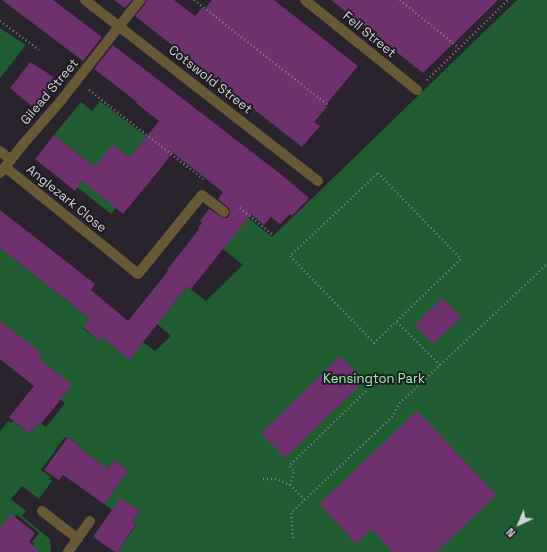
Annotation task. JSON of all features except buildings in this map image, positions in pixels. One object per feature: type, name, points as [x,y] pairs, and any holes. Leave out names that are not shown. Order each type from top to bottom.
[{"type":"street","name":"Cotswold Street","points":[[85,0],[318,181]]},
{"type":"street","name":"Gilead Street","points":[[5,166],[59,103],[140,0]]},
{"type":"street","name":"Fell Street","points":[[305,0],[417,90]]},
{"type":"street","name":"Anglezark Close","points":[[0,151],[5,166],[138,274],[202,195],[224,212]]},
{"type":"street","points":[[42,511],[78,538]]},
{"type":"street","points":[[68,552],[90,521]]},
{"type":"path","points":[[194,0],[329,106]]},
{"type":"path","points":[[400,0],[459,48]]},
{"type":"path","points":[[417,90],[508,0]]},
{"type":"path","points":[[0,21],[39,50]]},
{"type":"path","points":[[76,81],[204,180]]},
{"type":"path","points":[[378,173],[461,259],[397,322],[374,343],[290,256],[378,173]]},
{"type":"path","points":[[235,204],[272,234]]},
{"type":"path","points":[[293,538],[291,513],[392,417],[399,404],[547,264]]},
{"type":"path","points":[[397,322],[440,365]]},
{"type":"path","points":[[290,485],[294,471],[289,466],[368,388]]},
{"type":"path","points":[[262,479],[276,479],[290,485],[305,500]]},
{"type":"green space","name":"Kensington Park","points":[[517,0],[547,0],[547,552],[117,552],[136,525],[132,522],[140,511],[123,500],[116,510],[113,508],[112,510],[104,504],[128,470],[114,460],[108,469],[80,449],[79,445],[70,438],[65,437],[41,470],[51,477],[49,479],[52,481],[39,499],[22,486],[11,499],[26,511],[22,516],[50,539],[50,552],[36,552],[31,548],[34,544],[32,542],[39,533],[17,515],[0,528],[0,431],[8,421],[11,423],[13,421],[29,434],[39,422],[46,427],[65,403],[28,377],[0,321],[0,248],[90,319],[83,328],[98,340],[102,337],[129,359],[143,342],[155,351],[171,336],[157,324],[187,286],[206,301],[243,265],[223,249],[236,208],[272,237]]},
{"type":"green space","points":[[0,28],[26,45],[0,78]]},
{"type":"green space","points":[[100,101],[147,137],[99,195],[116,208],[111,214],[77,187],[94,167],[54,135],[81,102],[92,111]]}]
